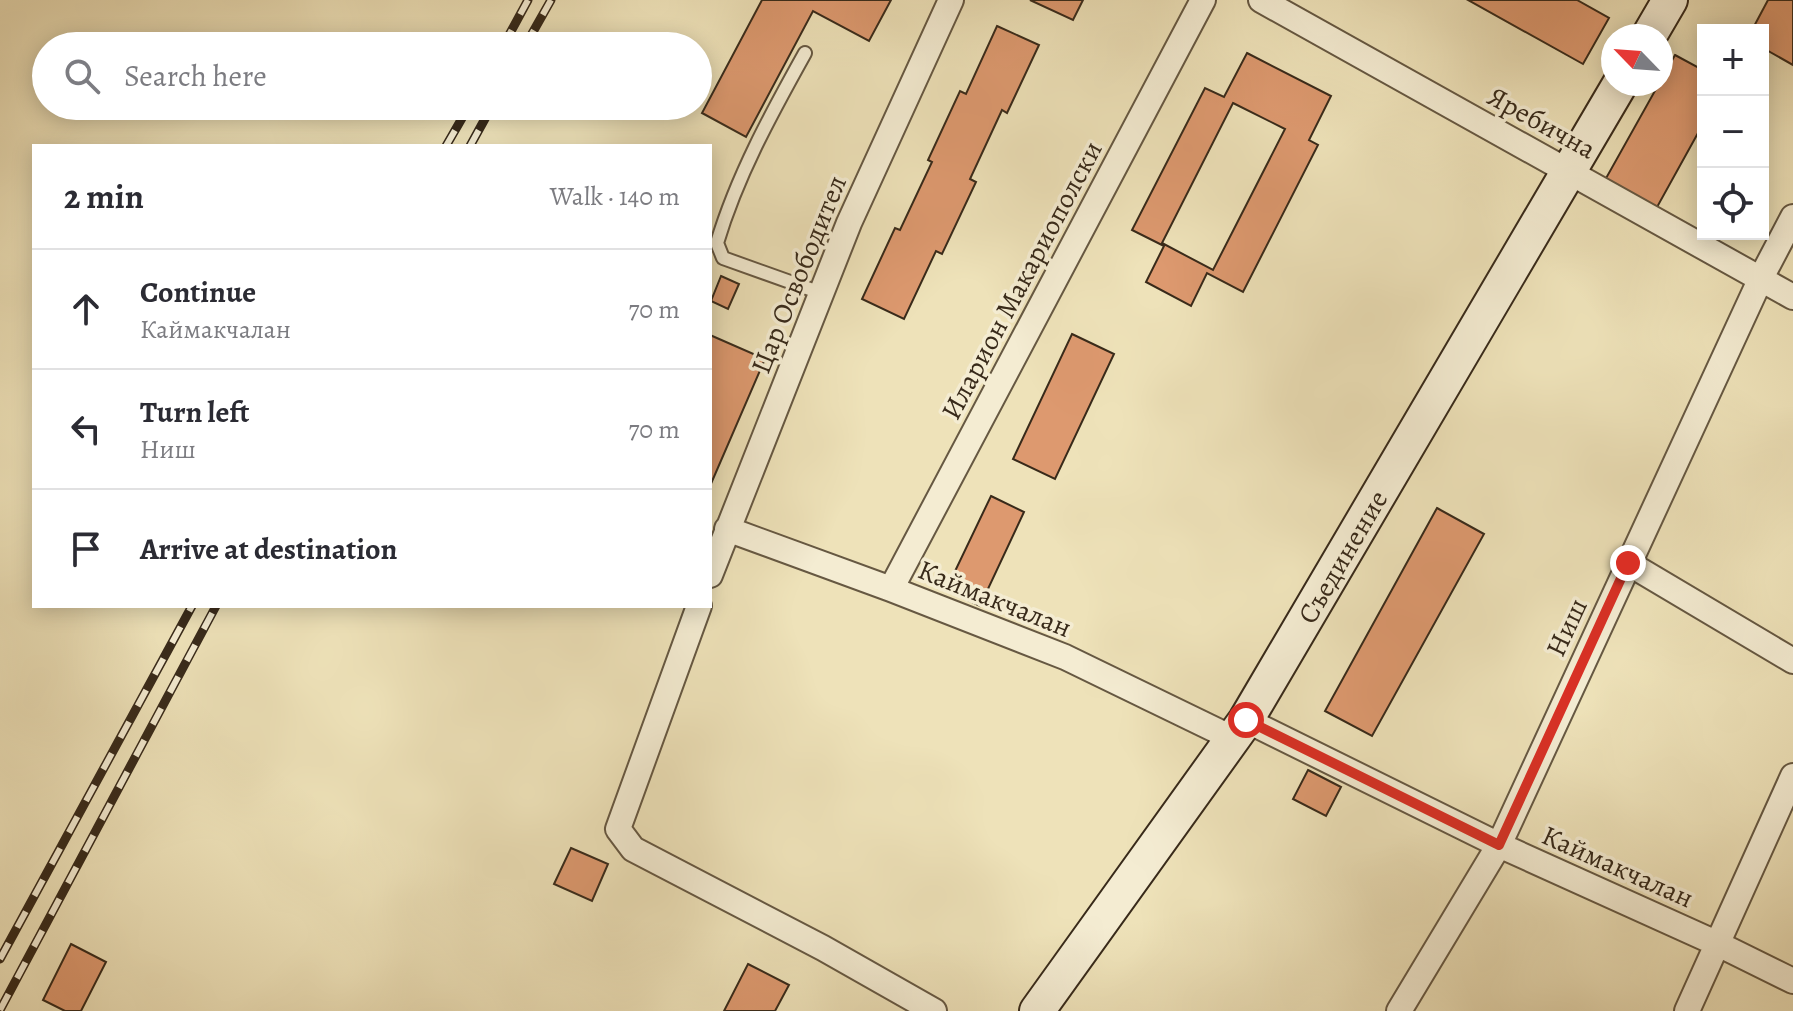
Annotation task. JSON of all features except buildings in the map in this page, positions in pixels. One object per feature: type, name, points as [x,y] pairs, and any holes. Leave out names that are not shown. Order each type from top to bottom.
[{"type":"main road","points":[[1656,24],[1670,0]]},
{"type":"main road","name":"Съединение","points":[[1037,1011],[1240,730],[1613,96]]},
{"type":"street","name":"Цар Освободител","points":[[712,570],[849,223],[951,0]]},
{"type":"street","name":"Иларион Макариополски","points":[[891,589],[1203,0]]},
{"type":"street","name":"Яребична","points":[[1261,0],[1793,297]]},
{"type":"street","name":"Ниш","points":[[1399,1011],[1499,845],[1761,278],[1793,217]]},
{"type":"street","name":"Каймакчалан","points":[[727,529],[1065,657],[1240,730],[1718,944],[1793,981]]},
{"type":"street","points":[[1628,563],[1793,661]]},
{"type":"street","points":[[698,608],[618,829],[633,849],[823,948],[934,1011]]},
{"type":"street","points":[[1687,1011],[1793,776]]},
{"type":"lane","points":[[805,53],[760,134],[724,218],[717,243],[723,258],[821,293]]},
{"type":"railway","points":[[511,32],[528,0]]},
{"type":"railway","points":[[533,32],[551,0]]},
{"type":"railway","points":[[447,144],[461,120]]},
{"type":"railway","points":[[471,144],[484,120]]},
{"type":"railway","points":[[0,959],[191,608]]},
{"type":"railway","points":[[0,1010],[215,608]]},
{"type":"route","points":[[1246,720],[1499,845],[1628,563]]}]
